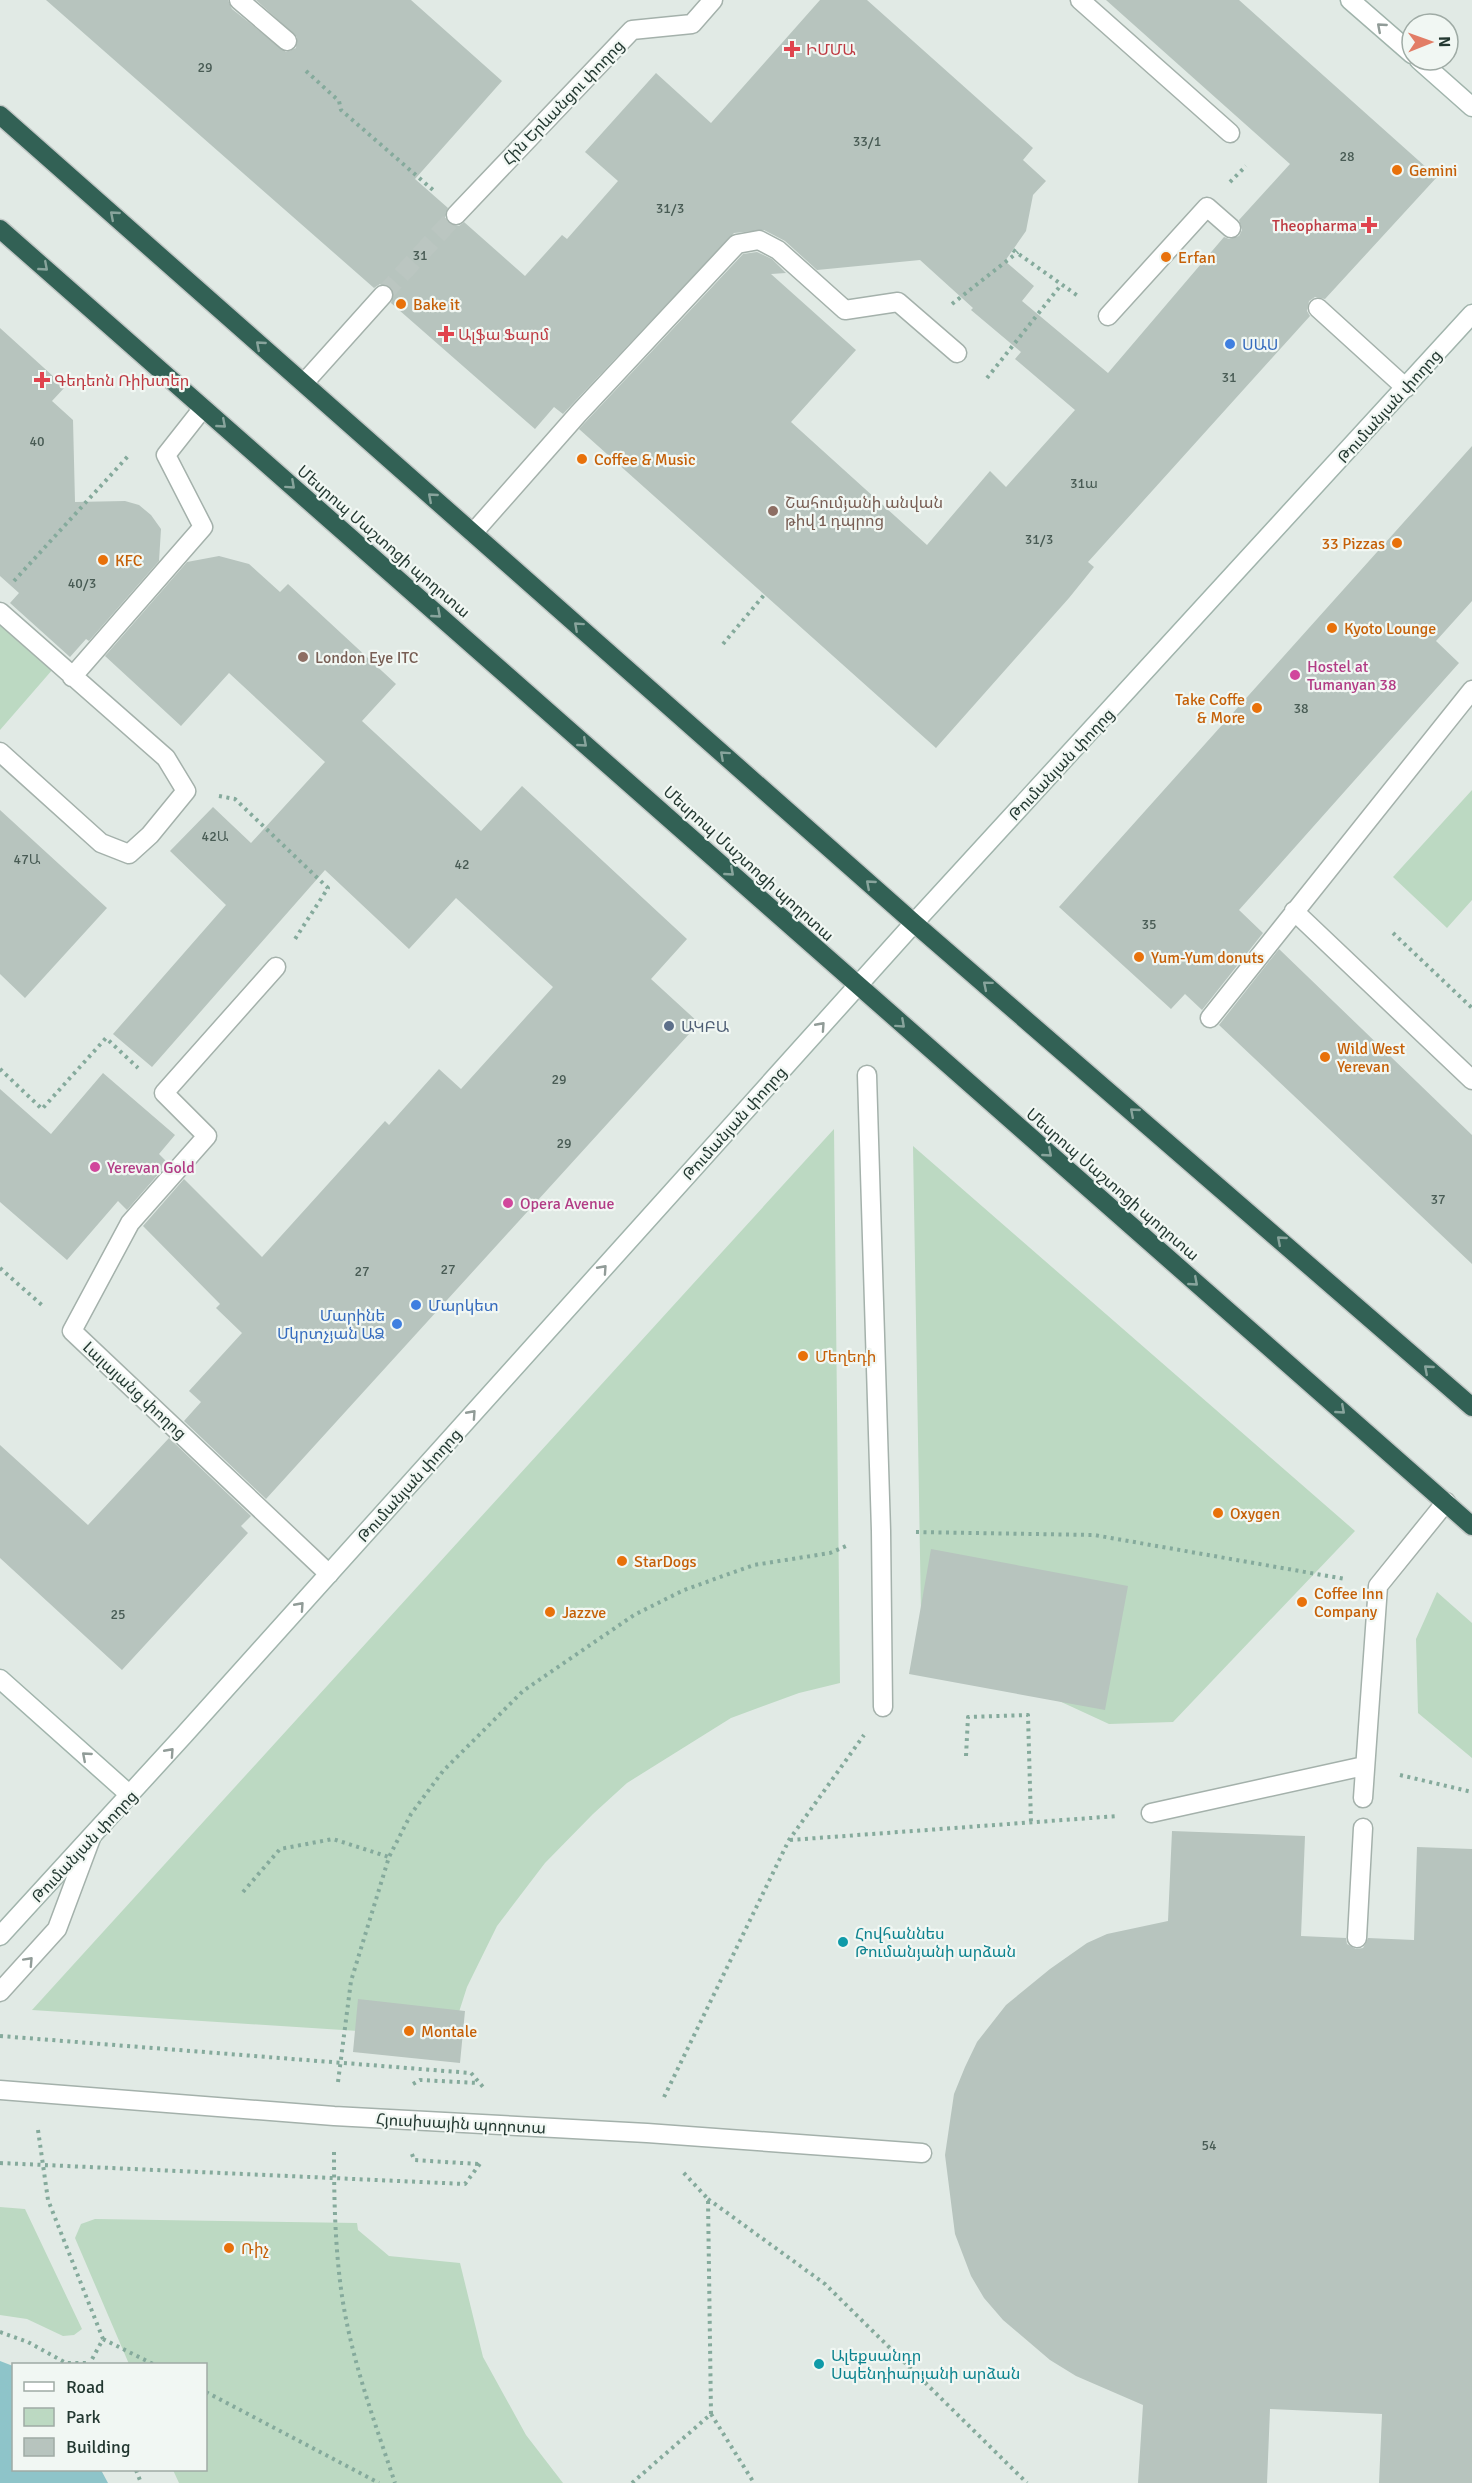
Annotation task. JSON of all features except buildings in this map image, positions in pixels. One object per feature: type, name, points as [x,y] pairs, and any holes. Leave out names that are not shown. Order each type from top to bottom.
[{"type":"highway","points":[[0,115],[914,923],[1472,1407]]},
{"type":"highway","name":"Մեսրոպ Մաշտոցի պողոտա","points":[[0,229],[1472,1526]]},
{"type":"street","points":[[239,0],[284,39]]},
{"type":"street","name":"Հին Երևանցու փողոց","points":[[458,212],[632,30],[692,24],[713,0]]},
{"type":"street","points":[[1080,0],[1230,133]]},
{"type":"street","points":[[1350,0],[1400,44]]},
{"type":"street","points":[[1433,72],[1472,107]]},
{"type":"street","points":[[1108,316],[1207,207],[1231,228]]},
{"type":"street","points":[[473,533],[578,414],[737,244],[759,240],[778,250],[845,310],[898,302],[957,353]]},
{"type":"street","points":[[304,383],[383,295]]},
{"type":"street","points":[[1318,308],[1406,388]]},
{"type":"street","name":"Թումանյան փողոց","points":[[0,1936],[130,1795],[914,923],[1472,314]]},
{"type":"street","points":[[72,677],[203,527],[166,454],[203,408]]},
{"type":"street","points":[[0,612],[166,758],[186,791],[150,835],[129,854],[101,843],[0,752]]},
{"type":"street","points":[[1210,1018],[1472,690]]},
{"type":"street","points":[[1294,911],[1472,1080]]},
{"type":"street","points":[[164,1093],[276,967]]},
{"type":"street","points":[[867,1075],[884,1707]]},
{"type":"street","name":"Լալայանց փողոց","points":[[164,1093],[207,1136],[130,1223],[72,1331],[329,1574]]},
{"type":"street","points":[[1363,1798],[1378,1586],[1446,1502]]},
{"type":"street","points":[[0,1679],[130,1795]]},
{"type":"street","points":[[1151,1814],[1364,1766]]},
{"type":"street","points":[[1357,1938],[1363,1828]]},
{"type":"street","points":[[0,1992],[57,1929],[91,1838]]},
{"type":"street","name":"Հյուսիսային պողոտա","points":[[0,2090],[334,2116],[647,2133],[922,2153]]},
{"type":"path","points":[[284,39],[274,45],[278,53],[287,55],[339,101],[341,110],[458,212]]},
{"type":"path","points":[[925,325],[1015,251],[1084,300]]},
{"type":"path","points":[[987,378],[1061,285]]},
{"type":"path","points":[[8,587],[132,452]]},
{"type":"path","points":[[723,644],[764,595]]},
{"type":"path","points":[[186,791],[235,799],[328,888],[276,967]]},
{"type":"path","points":[[1393,933],[1472,1008]]},
{"type":"path","points":[[0,1070],[42,1109],[106,1038],[164,1093]]},
{"type":"path","points":[[0,1268],[72,1331]]},
{"type":"path","points":[[395,2483],[364,2393],[341,2290],[334,2178],[334,2116],[351,1981],[389,1857],[411,1814],[443,1771],[523,1691],[634,1615],[684,1590],[754,1565],[830,1553],[881,1531],[1094,1535],[1305,1570],[1378,1586]]},
{"type":"path","points":[[884,1707],[789,1840],[647,2133],[708,2199],[825,2284],[1027,2483]]},
{"type":"path","points":[[966,1756],[968,1717],[1028,1715],[1031,1823]]},
{"type":"path","points":[[1364,1766],[1472,1792]]},
{"type":"path","points":[[789,1840],[1151,1814]]},
{"type":"path","points":[[243,1892],[280,1849],[333,1839],[389,1857]]},
{"type":"path","points":[[0,2036],[471,2073],[480,2083],[420,2080]]},
{"type":"path","points":[[33,2093],[48,2200],[103,2338],[151,2363]]},
{"type":"path","points":[[0,2163],[465,2184],[478,2164],[414,2160]]},
{"type":"path","points":[[708,2199],[711,2414],[754,2483]]},
{"type":"path","points":[[0,2332],[28,2342],[66,2363]]},
{"type":"path","points":[[90,2363],[103,2338]]},
{"type":"path","points":[[207,2393],[379,2483]]},
{"type":"path","points":[[632,2483],[711,2414]]},
{"type":"green space","points":[[0,621],[53,669],[0,730]]},
{"type":"green space","points":[[1472,790],[1472,900],[1447,928],[1393,877]]},
{"type":"green space","points":[[834,1129],[840,1683],[799,1693],[731,1718],[627,1783],[545,1863],[497,1926],[467,1987],[451,2037],[32,2010]]},
{"type":"green space","points":[[913,1146],[1355,1531],[1173,1722],[1109,1724],[1057,1700],[922,1672]]},
{"type":"green space","points":[[1437,1592],[1472,1623],[1472,1758],[1418,1713],[1416,1639]]},
{"type":"green space","points":[[0,2207],[25,2209],[82,2329],[74,2335],[63,2336],[27,2319],[0,2315]]},
{"type":"green space","points":[[95,2219],[357,2223],[358,2230],[389,2256],[460,2263],[483,2357],[526,2435],[563,2483],[179,2483],[173,2471],[207,2471],[207,2363],[129,2363],[75,2238],[81,2224]]},
{"type":"water","points":[[0,2361],[12,2366],[12,2471],[102,2471],[108,2483],[0,2483]]},
{"type":"tunnel","points":[[383,295],[456,215]]},
{"type":"place","name":"ԻՄՄԱ","points":[[792,49]]},
{"type":"place","name":"Gemini","points":[[1397,170]]},
{"type":"place","name":"Theopharma","points":[[1369,225]]},
{"type":"place","name":"Erfan","points":[[1166,257]]},
{"type":"place","name":"Bake it","points":[[401,304]]},
{"type":"place","name":"Ալֆա Ֆարմ","points":[[446,334]]},
{"type":"place","name":"ՍԱՍ","points":[[1230,344]]},
{"type":"place","name":"Գեդեոն Ռիխտեր","points":[[42,380]]},
{"type":"place","name":"Coffee & Music","points":[[582,459]]},
{"type":"place","name":"Շահումյանի անվան թիվ 1 դպրոց","points":[[773,511]]},
{"type":"place","name":"33 Pizzas","points":[[1397,543]]},
{"type":"place","name":"KFC","points":[[103,560]]},
{"type":"place","name":"Kyoto Lounge","points":[[1332,628]]},
{"type":"place","name":"London Eye ITC","points":[[303,657]]},
{"type":"place","name":"Hostel at Tumanyan 38","points":[[1295,675]]},
{"type":"place","name":"Take Coffe & More","points":[[1257,708]]},
{"type":"place","name":"Yum-Yum donuts","points":[[1139,957]]},
{"type":"place","name":"ԱԿԲԱ","points":[[669,1026]]},
{"type":"place","name":"Wild West Yerevan","points":[[1325,1057]]},
{"type":"place","name":"Yerevan Gold","points":[[95,1167]]},
{"type":"place","name":"Opera Avenue","points":[[508,1203]]},
{"type":"place","name":"Մարկետ","points":[[416,1305]]},
{"type":"place","name":"Մարինե Մկրտչյան ԱՁ","points":[[397,1324]]},
{"type":"place","name":"Մեղեդի","points":[[803,1356]]},
{"type":"place","name":"Oxygen","points":[[1218,1513]]},
{"type":"place","name":"StarDogs","points":[[622,1561]]},
{"type":"place","name":"Coffee Inn Company","points":[[1302,1602]]},
{"type":"place","name":"Jazzve","points":[[550,1612]]},
{"type":"place","name":"Հովհաննես Թումանյանի արձան","points":[[843,1942]]},
{"type":"place","name":"Montale","points":[[409,2031]]},
{"type":"place","name":"Ռիչ","points":[[229,2248]]},
{"type":"place","name":"Ալեքսանդր Սպենդիարյանի արձան","points":[[819,2364]]}]
